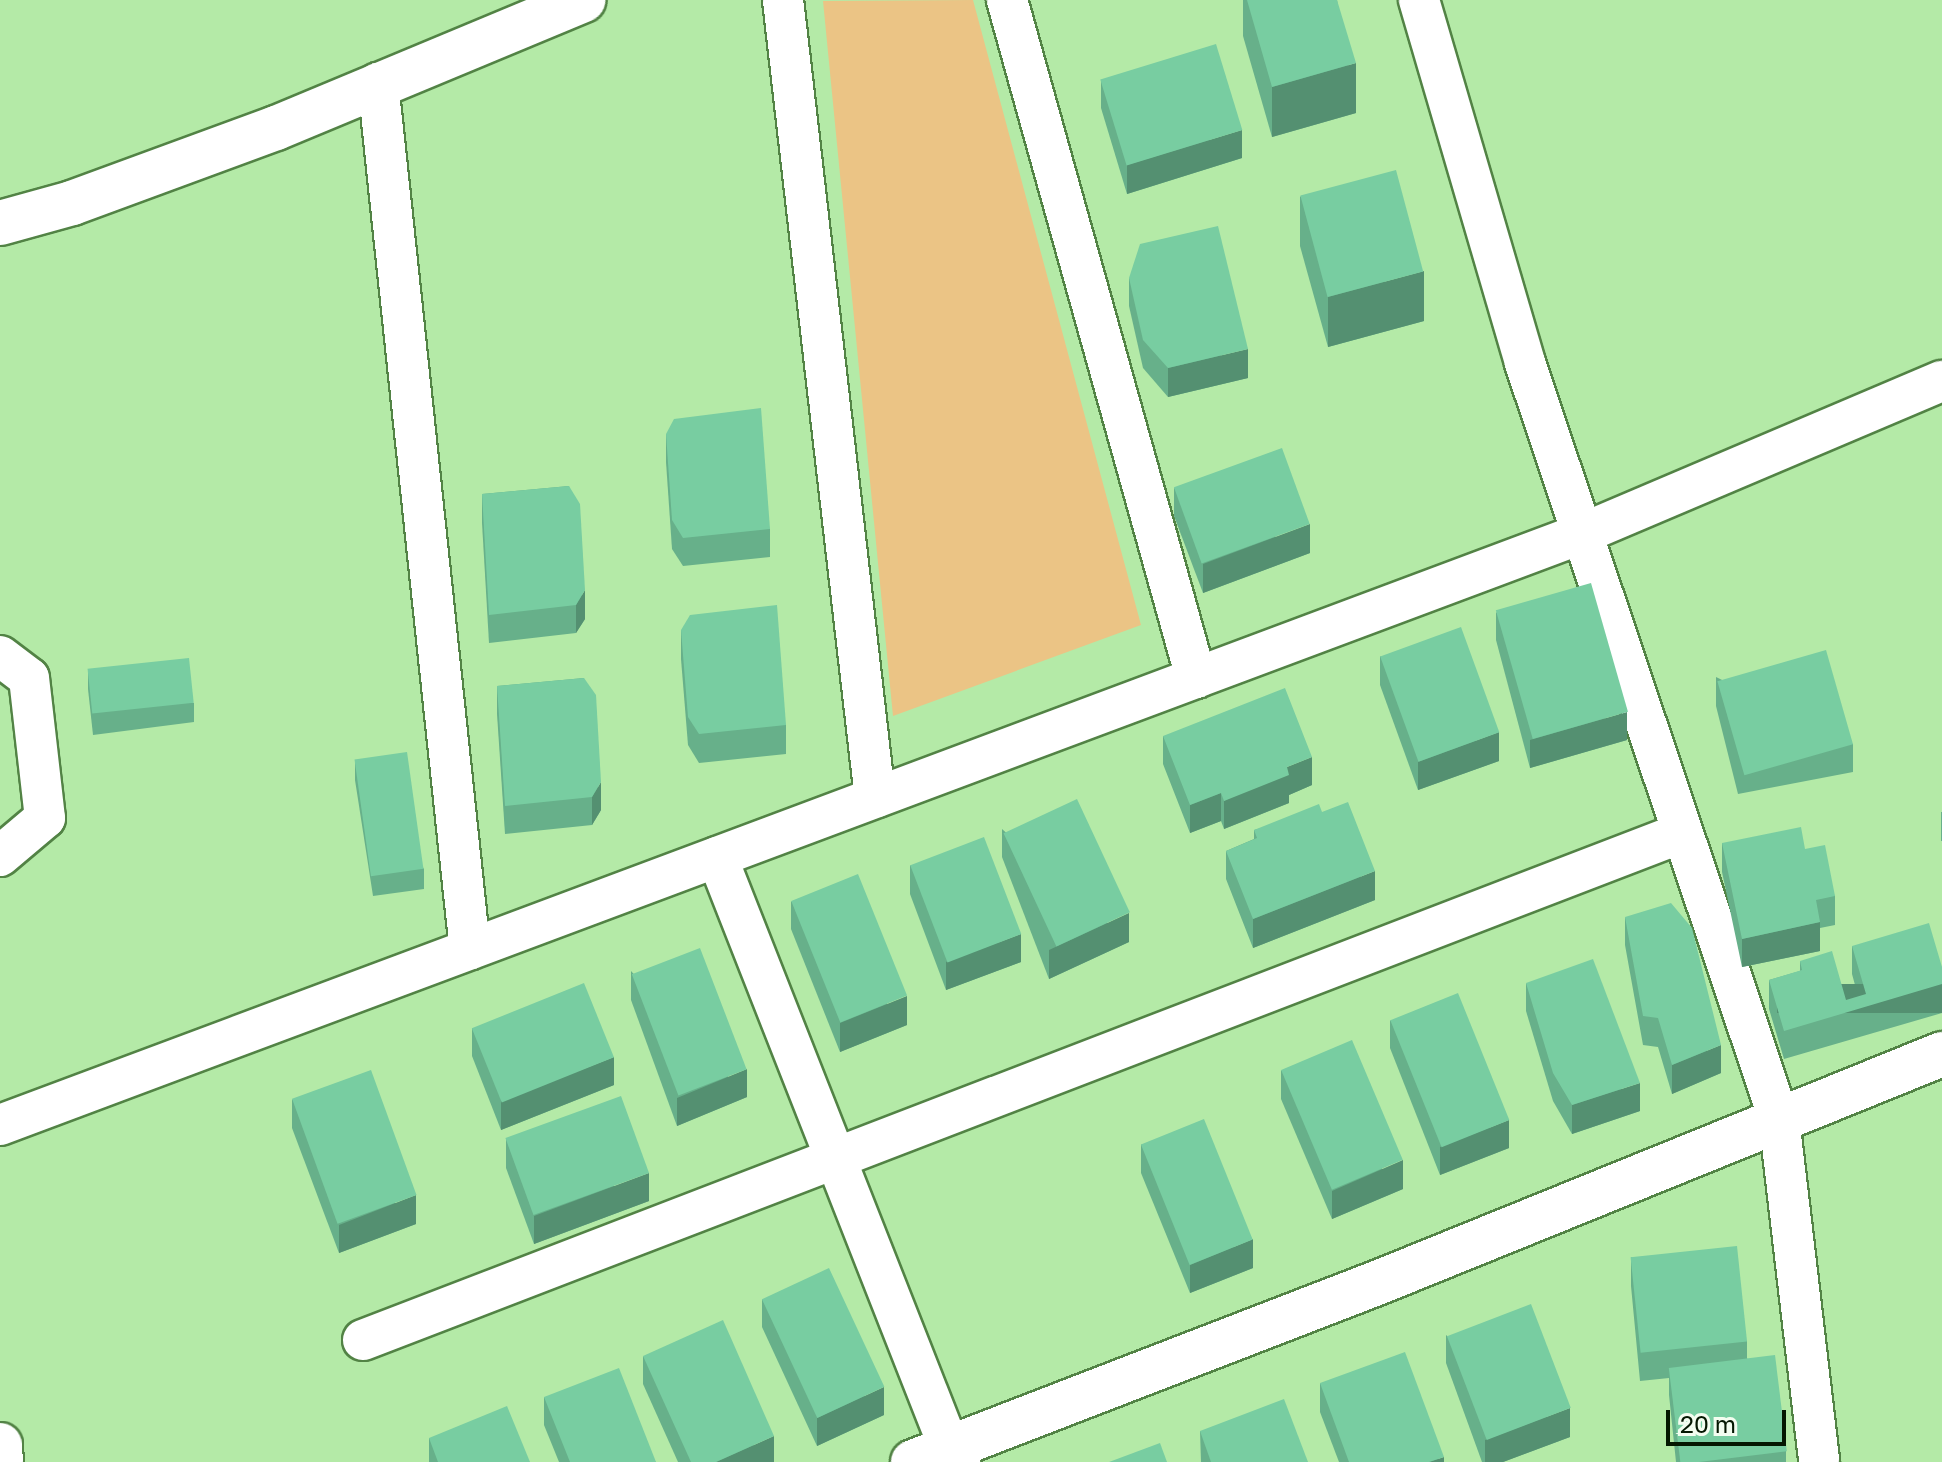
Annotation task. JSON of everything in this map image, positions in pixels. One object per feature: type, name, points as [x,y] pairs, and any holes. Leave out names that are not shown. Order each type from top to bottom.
[{"type":"main road","points":[[0,223],[72,203],[247,139],[583,0]]},
{"type":"main road","points":[[941,1457],[1942,1054]]},
{"type":"main road","points":[[0,1445],[1,1462]]},
{"type":"street","points":[[783,0],[875,798]]},
{"type":"street","points":[[1007,0],[1196,678]]},
{"type":"street","points":[[1419,0],[1581,534],[1779,1119],[1819,1462]]},
{"type":"street","points":[[378,83],[470,949]]},
{"type":"street","points":[[0,1125],[1581,534],[1942,381]]},
{"type":"street","points":[[0,656],[29,678],[45,818],[0,856]]},
{"type":"street","points":[[363,1340],[1681,833]]},
{"type":"street","points":[[717,857],[837,1160],[941,1457]]},
{"type":"shaded area","points":[[973,0],[1141,625],[893,716],[823,1]]},
{"type":"building","points":[[1247,0],[1337,0],[1356,63],[1272,87]]},
{"type":"building","points":[[1216,44],[1242,130],[1127,165],[1100,79]]},
{"type":"building","points":[[1396,170],[1423,271],[1328,297],[1300,196]]},
{"type":"building","points":[[1218,226],[1248,349],[1168,368],[1143,340],[1129,278],[1140,244]]},
{"type":"building","points":[[761,408],[770,529],[683,538],[672,520],[666,434],[674,419]]},
{"type":"building","points":[[1282,448],[1310,524],[1202,563],[1174,487]]},
{"type":"building","points":[[569,486],[580,504],[585,590],[576,605],[489,615],[482,494]]},
{"type":"building","points":[[1591,583],[1628,712],[1533,739],[1496,610]]},
{"type":"building","points":[[777,605],[786,725],[699,734],[688,717],[681,630],[690,615]]},
{"type":"building","points":[[1461,627],[1499,732],[1418,762],[1380,656]]},
{"type":"building","points":[[1826,650],[1853,744],[1744,775],[1717,681]]},
{"type":"building","points":[[189,658],[194,703],[92,713],[88,669]]},
{"type":"building","points":[[584,678],[596,695],[601,782],[592,797],[505,806],[497,686]]},
{"type":"building","points":[[1285,688],[1312,757],[1287,767],[1289,775],[1224,801],[1221,793],[1190,805],[1163,736]]},
{"type":"building","points":[[407,752],[423,869],[371,876],[355,759]]},
{"type":"building","points":[[1077,799],[1130,912],[1056,947],[1004,833]]},
{"type":"building","points":[[1348,802],[1375,871],[1253,919],[1226,851],[1257,838],[1254,830],[1319,804],[1322,812]]},
{"type":"building","points":[[1801,827],[1805,849],[1825,845],[1835,896],[1816,900],[1820,922],[1742,939],[1722,843]]},
{"type":"building","points":[[984,837],[1021,934],[948,962],[910,865]]},
{"type":"building","points":[[858,874],[907,995],[840,1022],[791,901]]},
{"type":"building","points":[[1671,903],[1692,928],[1721,1045],[1672,1065],[1658,1018],[1643,1016],[1625,917]]},
{"type":"building","points":[[1929,923],[1942,967],[1942,984],[1784,1031],[1769,980],[1802,970],[1800,961],[1832,951],[1846,1000],[1866,994],[1852,946]]},
{"type":"building","points":[[700,948],[747,1069],[678,1096],[632,974]]},
{"type":"building","points":[[1593,959],[1640,1083],[1572,1105],[1553,1073],[1526,983]]},
{"type":"building","points":[[584,983],[614,1057],[502,1103],[472,1028]]},
{"type":"building","points":[[1458,993],[1509,1120],[1442,1147],[1390,1020]]},
{"type":"building","points":[[1352,1040],[1403,1160],[1332,1190],[1281,1070]]},
{"type":"building","points":[[371,1070],[416,1195],[338,1224],[292,1099]]},
{"type":"building","points":[[621,1096],[649,1173],[533,1215],[505,1138]]},
{"type":"building","points":[[1204,1119],[1253,1240],[1190,1265],[1141,1144]]},
{"type":"building","points":[[1737,1246],[1747,1341],[1641,1353],[1631,1257]]},
{"type":"building","points":[[829,1268],[884,1387],[817,1418],[762,1299]]},
{"type":"building","points":[[1531,1304],[1571,1408],[1487,1440],[1447,1336]]},
{"type":"building","points":[[723,1320],[774,1436],[716,1462],[691,1462],[643,1356]]},
{"type":"building","points":[[1405,1352],[1444,1457],[1429,1462],[1349,1462],[1320,1383]]},
{"type":"building","points":[[1775,1355],[1787,1451],[1680,1462],[1669,1368]]},
{"type":"building","points":[[619,1368],[656,1462],[570,1462],[544,1397]]},
{"type":"building","points":[[1284,1399],[1308,1462],[1211,1462],[1200,1431]]},
{"type":"building","points":[[507,1406],[530,1462],[438,1462],[429,1438]]},
{"type":"building","points":[[1160,1443],[1167,1462],[1109,1462]]}]
